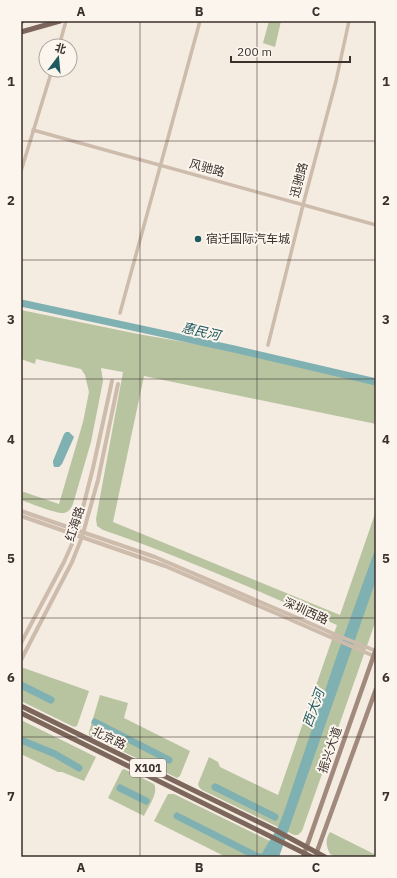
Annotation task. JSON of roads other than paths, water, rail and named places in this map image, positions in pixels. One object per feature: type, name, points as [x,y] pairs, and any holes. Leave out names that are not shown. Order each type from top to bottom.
[{"type":"main road","points":[[21,32],[60,21]]},
{"type":"main road","name":"振兴大道","points":[[305,852],[376,651]]},
{"type":"main road","name":"振兴大道","points":[[316,855],[376,689]]},
{"type":"main road","name":"北京路","points":[[21,706],[275,830],[305,852]]},
{"type":"main road","name":"北京路","points":[[21,713],[305,852]]},
{"type":"main road","points":[[305,852],[325,857]]},
{"type":"main road","points":[[305,852],[312,857]]},
{"type":"street","points":[[61,38],[66,21]]},
{"type":"street","points":[[120,313],[200,21]]},
{"type":"street","name":"迅驰路","points":[[268,345],[336,81],[349,21]]},
{"type":"street","points":[[21,171],[49,78]]},
{"type":"street","name":"风驰路","points":[[33,130],[376,225]]},
{"type":"street","name":"红海路","points":[[21,643],[64,562],[77,532],[112,381]]},
{"type":"street","name":"红海路","points":[[21,660],[72,562],[83,535],[101,466],[118,384]]},
{"type":"street","name":"深圳西路","points":[[21,511],[166,566],[334,637]]},
{"type":"street","name":"深圳西路","points":[[21,516],[77,532]]},
{"type":"street","points":[[334,637],[376,651]]},
{"type":"street","points":[[334,637],[375,657]]},
{"type":"water","points":[[66,432],[69,432],[74,437],[62,464],[59,467],[54,467],[53,461]]},
{"type":"water","points":[[376,547],[376,580],[279,857],[252,856],[253,854],[262,853],[278,827]]},
{"type":"waterway","name":"惠民河","points":[[21,303],[234,349],[376,382]]},
{"type":"waterway","points":[[21,685],[51,700]]},
{"type":"waterway","points":[[95,722],[169,760]]},
{"type":"waterway","points":[[21,740],[55,754],[79,768]]},
{"type":"waterway","points":[[215,787],[275,817]]},
{"type":"waterway","points":[[120,788],[146,801]]},
{"type":"waterway","points":[[177,816],[258,857]]},
{"type":"place","name":"宿迁国际汽车城","points":[[198,239]]},
{"type":"water label","name":"西大河","points":[[313,708]]}]
